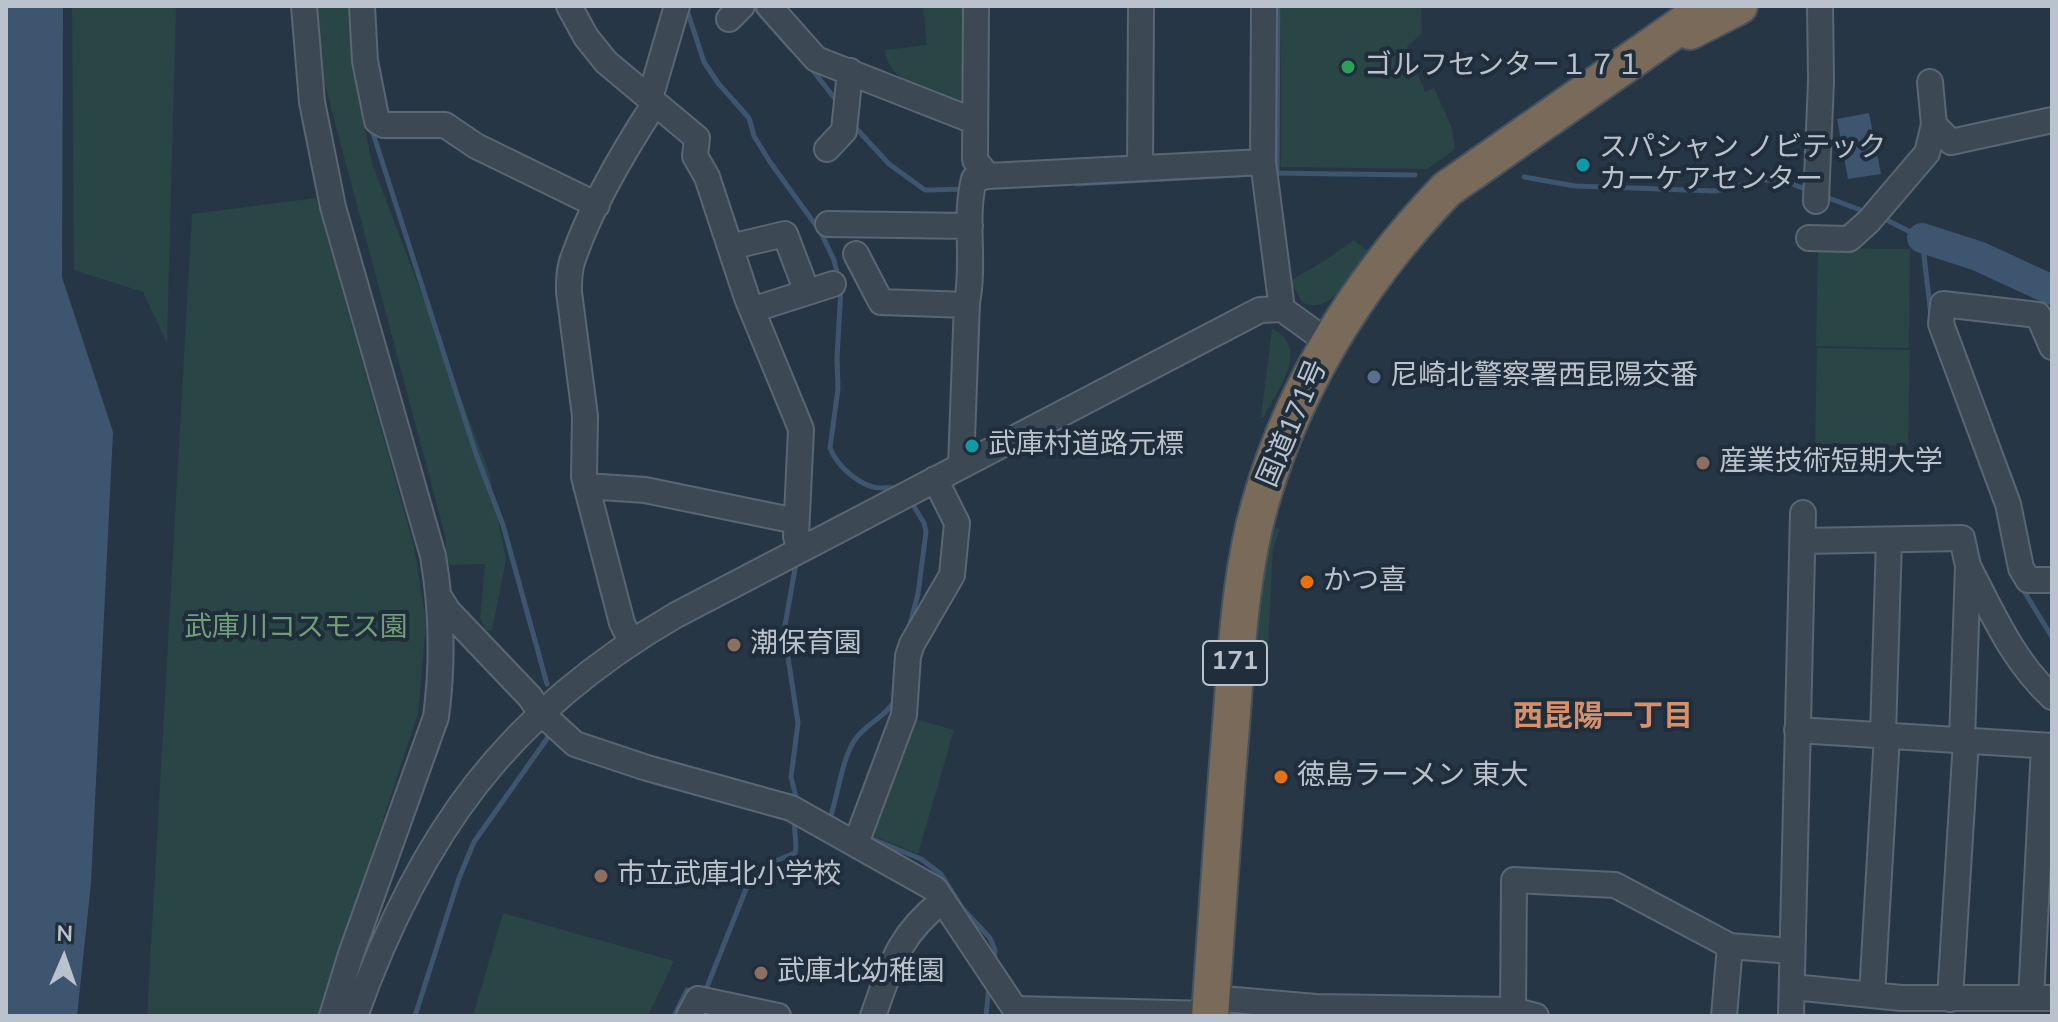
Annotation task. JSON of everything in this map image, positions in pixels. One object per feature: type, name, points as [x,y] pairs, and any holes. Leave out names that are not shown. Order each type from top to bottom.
[{"type":"highway","points":[[1628,62],[1685,6]]},
{"type":"highway","name":"国道171号","points":[[1211,1009],[1235,663],[1244,581],[1254,527],[1278,453],[1329,343],[1380,265],[1447,189],[1709,6]]},
{"type":"highway","points":[[1628,62],[1739,6]]},
{"type":"street","points":[[304,6],[312,102],[333,207],[433,556],[440,598],[436,717],[351,954],[332,1016]]},
{"type":"street","points":[[362,6],[365,61],[377,121],[384,125],[445,125],[476,146],[597,205]]},
{"type":"street","points":[[569,6],[586,37],[606,62],[696,146],[736,246],[801,429],[798,542]]},
{"type":"street","points":[[631,641],[622,623],[584,477],[585,416],[569,273],[573,256],[597,205],[652,105],[677,6]]},
{"type":"street","points":[[961,466],[970,226],[977,184],[974,121],[976,6]]},
{"type":"street","points":[[1140,168],[1141,6]]},
{"type":"street","points":[[1264,6],[1263,162],[1282,309]]},
{"type":"street","points":[[1817,193],[1820,6]]},
{"type":"street","points":[[776,10],[816,59],[850,78],[974,121]]},
{"type":"street","points":[[827,149],[844,131],[850,78]]},
{"type":"street","points":[[1809,238],[1849,239],[1869,221],[1927,153],[1934,125],[1930,82]]},
{"type":"street","points":[[1934,125],[1951,142],[2052,120]]},
{"type":"street","points":[[977,184],[1140,168],[1263,162]]},
{"type":"street","points":[[828,224],[970,226]]},
{"type":"street","points":[[736,246],[785,234],[807,292]]},
{"type":"street","points":[[856,254],[881,302],[967,305]]},
{"type":"street","points":[[757,308],[833,284]]},
{"type":"street","points":[[2052,347],[2038,315],[1943,304],[1941,324],[2008,504],[2021,568],[2028,580],[2052,580]]},
{"type":"street","points":[[355,1016],[369,976],[413,879],[443,827],[488,768],[540,712],[631,641],[798,542],[896,501],[1260,310],[1282,309],[1329,343]]},
{"type":"street","points":[[859,837],[904,715],[908,656],[912,644],[952,575],[957,523],[926,484]]},
{"type":"street","points":[[586,486],[645,490],[798,542]]},
{"type":"street","points":[[1791,1016],[1803,513]]},
{"type":"street","points":[[1803,541],[1962,538],[1968,566],[1964,740],[1950,999]]},
{"type":"street","points":[[1872,995],[1885,734],[1889,541]]},
{"type":"street","points":[[1968,566],[2014,654],[2052,697]]},
{"type":"street","points":[[440,598],[448,611],[530,697],[540,712],[575,744],[796,810],[827,826],[859,837],[935,889],[1015,1009],[1316,1007],[1521,1014],[1514,880],[1615,885],[1730,946],[1791,951]]},
{"type":"street","points":[[1793,987],[1950,999],[1979,1007],[2041,998],[2048,746],[1797,730]]},
{"type":"street","points":[[873,1016],[895,954],[918,920],[942,901]]},
{"type":"street","points":[[1724,1016],[1730,946]]},
{"type":"street","points":[[689,1016],[698,999],[778,1016]]},
{"type":"green space","points":[[72,6],[176,6],[167,343],[143,292],[74,270]]},
{"type":"green space","points":[[312,6],[351,6],[356,85],[372,163],[489,472],[506,560],[492,630],[486,630],[480,618],[485,564],[445,565],[446,539],[315,48]]},
{"type":"green space","points":[[923,6],[964,6],[961,102],[914,85],[894,71],[888,61],[885,50],[927,45]]},
{"type":"green space","name":"ゴルフセンター１７１","points":[[1281,6],[1421,6],[1422,33],[1407,47],[1425,92],[1434,88],[1452,128],[1455,149],[1428,169],[1281,167]]},
{"type":"green space","name":"武庫川コスモス園","points":[[316,198],[414,546],[426,623],[418,713],[322,1016],[147,1016],[192,214]]},
{"type":"green space","points":[[1354,240],[1367,251],[1340,290],[1322,304],[1302,302],[1290,281]]},
{"type":"green space","points":[[1822,248],[1910,249],[1909,348],[1816,346],[1818,252]]},
{"type":"green space","points":[[1272,329],[1283,337],[1289,347],[1290,358],[1283,383],[1264,417],[1261,417]]},
{"type":"green space","points":[[1817,348],[1910,350],[1908,446],[1815,444]]},
{"type":"green space","points":[[1274,527],[1280,529],[1273,549],[1267,666],[1262,666],[1256,631],[1265,564]]},
{"type":"green space","points":[[908,717],[954,730],[918,854],[872,835],[868,830]]},
{"type":"green space","points":[[503,913],[674,961],[648,1016],[473,1016]]},
{"type":"water","points":[[6,6],[63,6],[62,277],[113,432],[91,883],[77,1016],[6,1016]]},
{"type":"water","points":[[1869,113],[1881,174],[1848,179],[1837,119]]},
{"type":"waterway","points":[[753,6],[792,50]]},
{"type":"waterway","points":[[1277,173],[1278,6]]},
{"type":"waterway","points":[[686,7],[704,62],[749,118],[754,136],[770,162],[820,231],[834,260],[838,277]]},
{"type":"waterway","points":[[811,68],[839,104]]},
{"type":"waterway","points":[[854,126],[889,164],[925,190],[967,189]]},
{"type":"waterway","points":[[372,130],[476,454],[503,525],[547,684]]},
{"type":"waterway","points":[[1272,173],[1415,175]]},
{"type":"waterway","points":[[1076,184],[1254,174]]},
{"type":"waterway","points":[[1524,177],[1575,186],[1716,191],[1762,180],[1782,180],[1810,191]]},
{"type":"waterway","points":[[1823,196],[1866,212]]},
{"type":"waterway","points":[[1883,218],[1922,238],[1931,316]]},
{"type":"waterway","points":[[1922,238],[1978,256],[2052,290]]},
{"type":"waterway","points":[[841,287],[838,389],[830,448],[844,469],[858,480],[873,487],[901,489]]},
{"type":"waterway","points":[[909,628],[918,594],[926,532],[910,500]]},
{"type":"waterway","points":[[796,563],[784,631],[798,723],[791,777],[797,801]]},
{"type":"waterway","points":[[2019,583],[2052,637]]},
{"type":"waterway","points":[[829,821],[854,741],[895,700]]},
{"type":"waterway","points":[[415,1016],[459,878],[474,842],[551,733]]},
{"type":"waterway","points":[[705,992],[746,889],[768,864],[795,853],[795,818]]},
{"type":"waterway","points":[[865,836],[921,859],[941,874],[963,909],[990,938],[995,950],[994,964]]},
{"type":"waterway","points":[[986,1016],[989,985]]},
{"type":"waterway","points":[[674,1016],[687,990],[695,991]]},
{"type":"place","name":"ゴルフセンター１７１","points":[[1348,67]]},
{"type":"place","name":"スパシャン ノビテック カーケアセンター","points":[[1583,165]]},
{"type":"place","name":"尼崎北警察署西昆陽交番","points":[[1374,377]]},
{"type":"place","name":"武庫村道路元標","points":[[972,446]]},
{"type":"place","name":"産業技術短期大学","points":[[1703,463]]},
{"type":"place","name":"かつ喜","points":[[1307,582]]},
{"type":"place","name":"潮保育園","points":[[734,645]]},
{"type":"place","name":"徳島ラーメン 東大","points":[[1281,777]]},
{"type":"place","name":"市立武庫北小学校","points":[[601,876]]},
{"type":"place","name":"武庫北幼稚園","points":[[761,973]]},
{"type":"district","name":"西昆陽一丁目","points":[[1603,719]]}]
